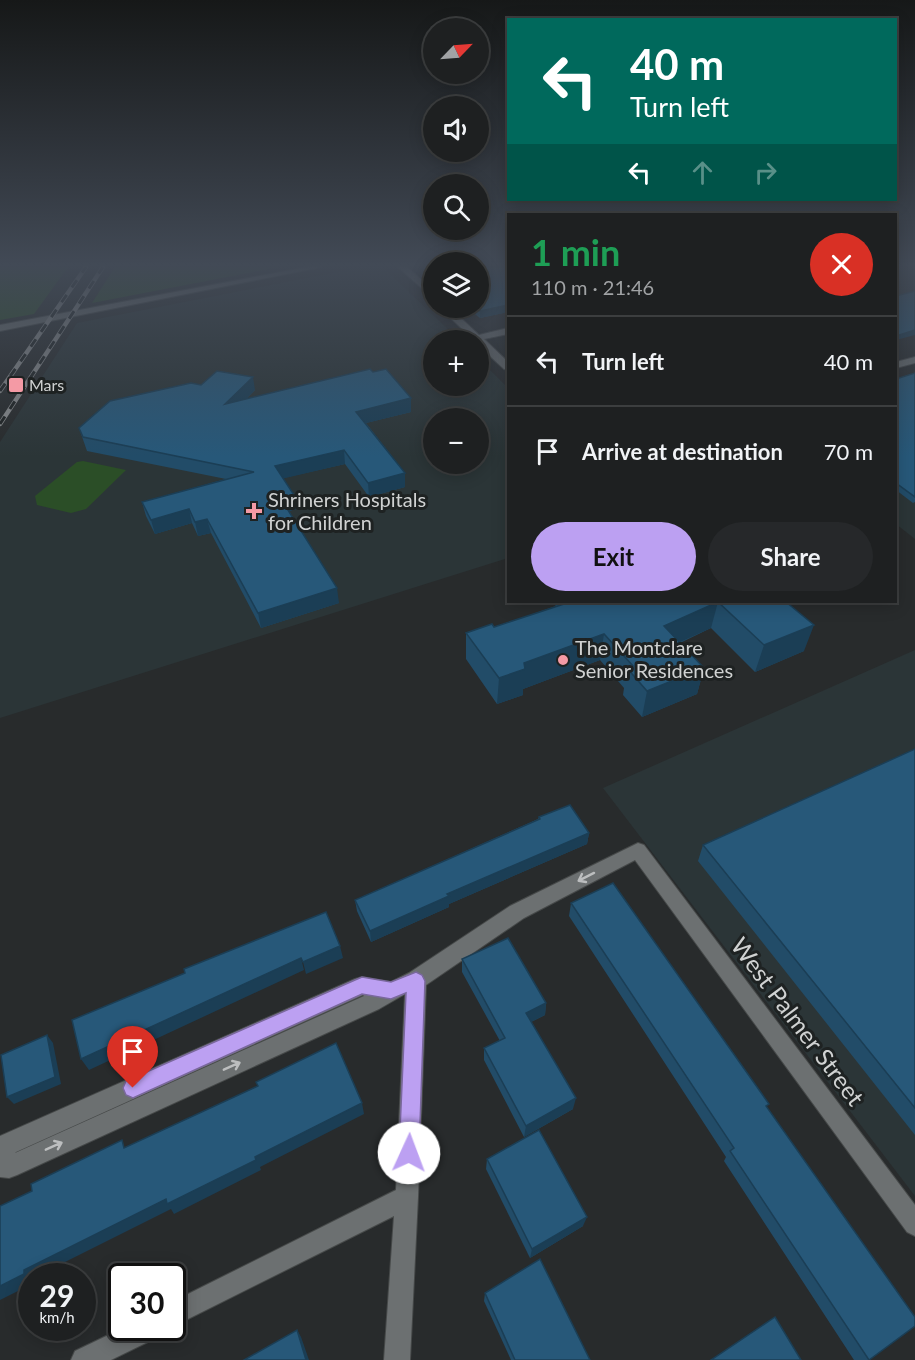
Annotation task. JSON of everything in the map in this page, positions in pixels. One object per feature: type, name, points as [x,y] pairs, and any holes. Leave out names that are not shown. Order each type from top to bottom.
[{"type":"street","points":[[489,335],[507,331]]},
{"type":"street","points":[[489,349],[507,366]]},
{"type":"street","points":[[897,365],[915,360]]},
{"type":"street","name":"West Palmer Street","points":[[416,981],[517,912],[638,850],[915,1224]]},
{"type":"street","points":[[0,1166],[9,1167],[416,981],[407,1197],[397,1360]]},
{"type":"street","points":[[0,1158],[8,1144],[362,986],[391,991]]},
{"type":"street","points":[[186,1308],[407,1197]]},
{"type":"street","points":[[84,1360],[123,1341]]},
{"type":"shaded area","name":"Shriners Hospitals for Children","points":[[72,330],[423,330],[423,396],[489,396],[489,369],[507,387],[507,558],[0,718],[0,442]]},
{"type":"shaded area","points":[[915,430],[915,539],[897,525],[897,437]]},
{"type":"shaded area","points":[[915,650],[915,1196],[603,788]]},
{"type":"green space","points":[[83,461],[126,470],[86,509],[71,513],[37,505],[35,496],[77,462]]},
{"type":"building","points":[[897,330],[914,330],[897,336]]},
{"type":"building","points":[[370,369],[373,372],[386,369],[411,398],[356,412],[405,473],[368,483],[344,450],[275,466],[294,495],[281,499],[337,588],[258,613],[207,519],[195,522],[189,509],[151,520],[142,502],[254,472],[83,437],[79,428],[110,401],[191,383],[201,385],[217,371],[253,377],[225,404]]},
{"type":"building","points":[[915,373],[915,497],[897,484],[897,379]]},
{"type":"building","points":[[567,603],[716,603],[664,626],[704,668],[647,691],[627,668],[633,666],[604,634],[524,663],[525,669],[499,678],[466,633],[492,624],[494,627]]},
{"type":"building","points":[[719,603],[787,603],[814,625],[764,645]]},
{"type":"building","points":[[915,749],[915,1108],[703,845]]},
{"type":"building","points":[[570,805],[589,833],[447,894],[449,896],[370,931],[355,900]]},
{"type":"building","points":[[613,883],[769,1104],[766,1106],[915,1317],[915,1326],[869,1360],[730,1151],[734,1148],[571,903]]},
{"type":"building","points":[[326,912],[340,946],[303,962],[301,958],[81,1059],[72,1020],[185,973],[184,969]]},
{"type":"building","points":[[508,938],[546,1003],[526,1013],[576,1098],[526,1126],[484,1048],[505,1038],[462,959]]},
{"type":"building","points":[[47,1035],[55,1077],[7,1097],[1,1055]]},
{"type":"building","points":[[336,1043],[362,1103],[255,1157],[256,1160],[167,1204],[166,1199],[38,1263],[18,1263],[18,1277],[0,1286],[0,1206],[32,1191],[31,1184],[122,1140],[124,1148],[258,1086],[256,1082]]},
{"type":"building","points":[[539,1130],[587,1217],[532,1249],[487,1159]]},
{"type":"building","points":[[540,1259],[590,1360],[515,1360],[485,1293]]},
{"type":"building","points":[[775,1317],[801,1360],[711,1360]]},
{"type":"building","points":[[297,1330],[306,1360],[244,1360]]},
{"type":"railway","points":[[0,391],[42,330]]},
{"type":"railway","points":[[0,424],[61,330]]},
{"type":"place","name":"Mars","points":[[16,385]]},
{"type":"place","name":"Shriners Hospitals for Children","points":[[254,511]]},
{"type":"place","name":"The Montclare Senior Residences","points":[[563,660]]},
{"type":"route","points":[[133,1088],[362,986],[391,991],[416,981],[409,1153]]}]
